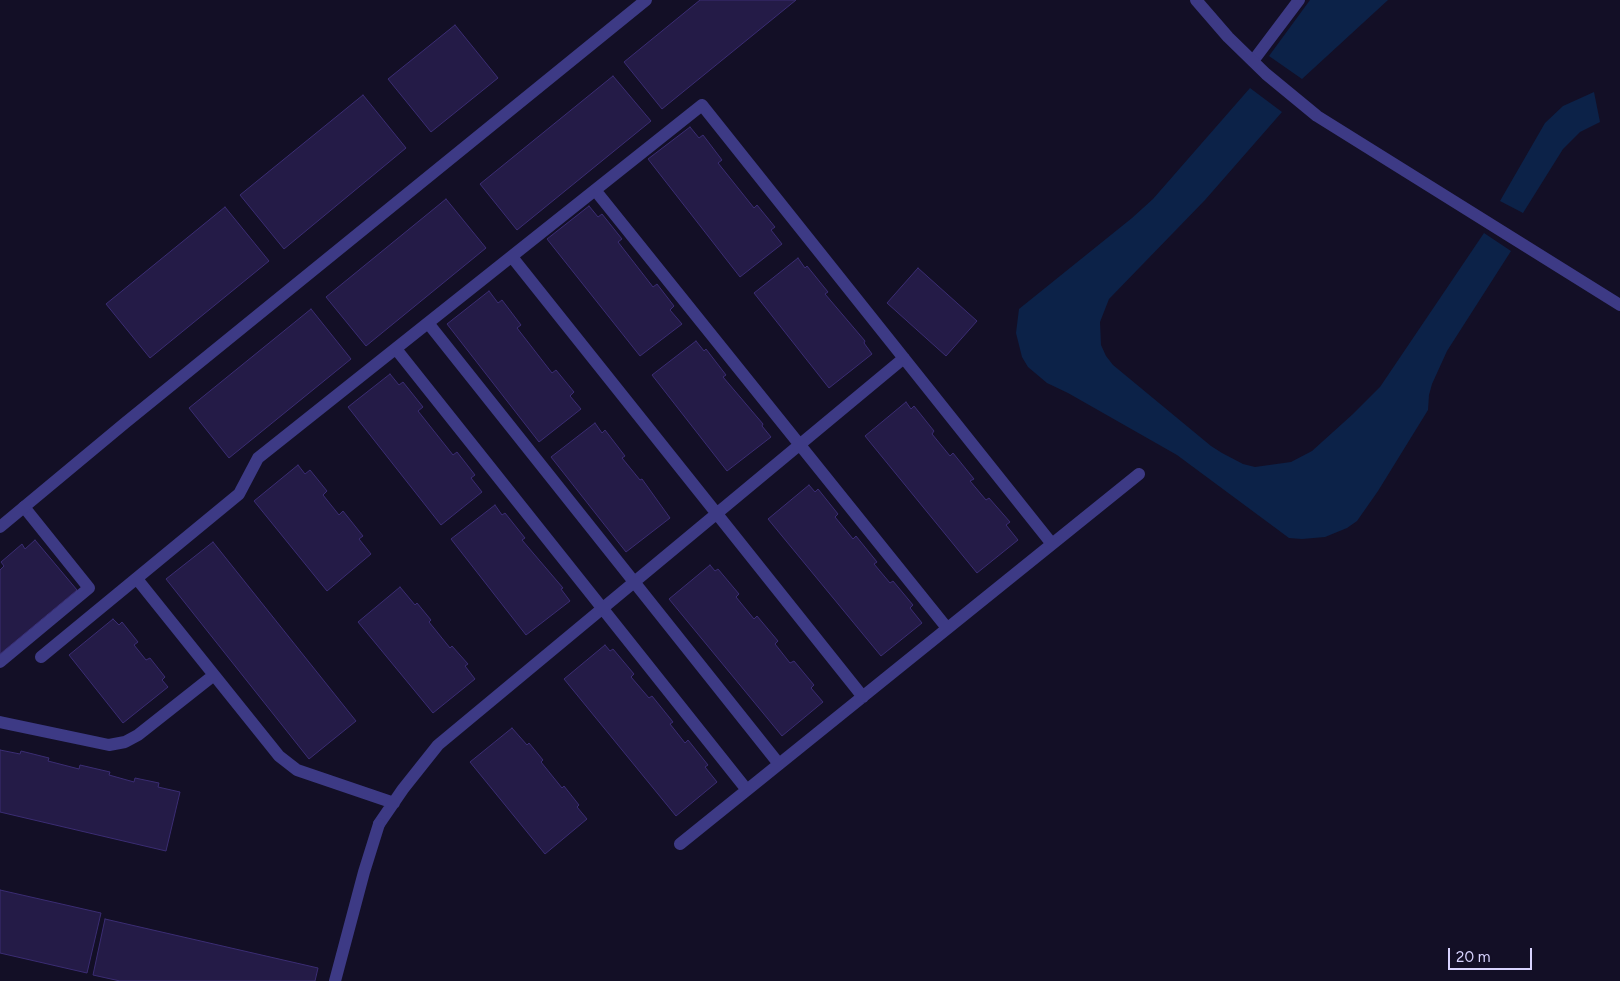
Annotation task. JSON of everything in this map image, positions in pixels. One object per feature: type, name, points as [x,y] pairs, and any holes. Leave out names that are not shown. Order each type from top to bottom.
[{"type":"street","points":[[0,527],[125,423],[646,0]]},
{"type":"street","points":[[1196,0],[1228,37],[1253,61],[1317,116],[1620,305]]},
{"type":"street","points":[[1253,61],[1299,0]]},
{"type":"street","points":[[41,657],[239,494],[258,458],[702,105],[1052,544]]},
{"type":"street","points":[[595,190],[948,628]]},
{"type":"street","points":[[512,257],[863,697]]},
{"type":"street","points":[[428,323],[780,764]]},
{"type":"street","points":[[396,349],[747,790]]},
{"type":"street","points":[[335,981],[379,824],[438,745],[904,358]]},
{"type":"street","points":[[680,844],[1139,474]]},
{"type":"street","points":[[0,662],[89,588],[24,507]]},
{"type":"street","points":[[137,578],[279,756],[296,770],[394,803]]},
{"type":"street","points":[[0,722],[109,745],[125,742],[138,735],[214,674]]},
{"type":"water","points":[[1310,0],[1388,0],[1302,79],[1269,56]]},
{"type":"water","points":[[1250,88],[1282,112],[1205,200],[1109,299],[1100,322],[1101,345],[1113,365],[1222,453],[1243,464],[1255,467],[1291,462],[1312,451],[1380,387],[1484,233],[1511,251],[1447,351],[1432,384],[1428,410],[1378,491],[1357,521],[1347,528],[1325,537],[1289,538],[1177,455],[1047,383],[1028,367],[1022,357],[1016,333],[1019,309],[1153,199]]},
{"type":"water","points":[[1594,92],[1600,122],[1580,132],[1563,149],[1523,213],[1500,201],[1545,123],[1563,106]]},
{"type":"building","points":[[700,0],[796,0],[662,109],[624,62]]},
{"type":"building","points":[[455,25],[498,78],[431,132],[388,79]]},
{"type":"building","points":[[613,76],[651,121],[517,230],[480,184]]},
{"type":"building","points":[[363,95],[406,148],[284,249],[240,195]]},
{"type":"building","points":[[690,127],[699,138],[703,135],[722,160],[718,163],[754,208],[757,205],[775,227],[771,230],[782,244],[740,277],[648,159]]},
{"type":"building","points":[[446,199],[486,248],[366,346],[326,297]]},
{"type":"building","points":[[589,206],[598,217],[602,214],[622,239],[618,242],[653,287],[657,284],[674,306],[670,310],[682,324],[640,356],[547,239]]},
{"type":"building","points":[[225,207],[269,261],[150,358],[106,304]]},
{"type":"building","points":[[798,258],[828,292],[825,294],[865,341],[864,343],[872,354],[829,388],[754,293]]},
{"type":"building","points":[[918,268],[977,321],[946,356],[887,303]]},
{"type":"building","points":[[489,291],[498,303],[502,300],[521,325],[517,328],[552,373],[556,370],[574,392],[570,396],[581,409],[539,442],[447,324]]},
{"type":"building","points":[[311,309],[351,359],[229,458],[189,408]]},
{"type":"building","points":[[696,341],[704,351],[706,349],[726,375],[723,377],[763,424],[762,426],[771,437],[727,471],[652,375]]},
{"type":"building","points":[[390,374],[399,385],[403,382],[423,407],[418,411],[453,455],[457,452],[475,475],[471,478],[482,492],[441,525],[348,407]]},
{"type":"building","points":[[906,402],[911,409],[914,406],[934,431],[932,434],[950,456],[953,453],[974,479],[970,481],[986,500],[989,498],[1010,522],[1006,525],[1018,540],[977,573],[865,436]]},
{"type":"building","points":[[595,423],[602,433],[605,430],[625,456],[622,458],[640,480],[642,479],[670,518],[626,552],[551,457]]},
{"type":"building","points":[[298,465],[305,474],[310,470],[327,491],[323,495],[339,515],[343,511],[363,536],[359,539],[371,554],[327,591],[254,501]]},
{"type":"building","points":[[809,485],[815,492],[818,489],[838,514],[835,517],[853,539],[856,536],[877,562],[874,564],[890,583],[893,581],[913,605],[910,608],[922,623],[881,656],[768,519]]},
{"type":"building","points":[[495,505],[502,515],[505,513],[525,538],[522,540],[563,588],[561,589],[570,601],[526,635],[451,539]]},
{"type":"building","points":[[35,540],[77,590],[0,654],[0,570],[4,566],[1,562],[22,544],[25,549]]},
{"type":"building","points":[[213,542],[356,721],[309,759],[166,579]]},
{"type":"building","points":[[710,565],[715,571],[718,569],[739,594],[736,597],[754,619],[757,616],[778,641],[775,644],[790,663],[794,661],[814,685],[811,688],[823,702],[782,736],[669,599]]},
{"type":"building","points":[[400,587],[431,620],[429,622],[450,648],[452,646],[468,664],[465,666],[475,679],[433,713],[358,622]]},
{"type":"building","points":[[113,619],[119,625],[122,622],[138,642],[134,645],[146,660],[150,658],[165,677],[162,680],[168,687],[123,723],[69,655]]},
{"type":"building","points":[[605,645],[610,651],[613,649],[634,674],[631,677],[649,698],[652,696],[673,722],[670,724],[685,743],[688,740],[708,765],[705,767],[717,782],[676,816],[564,679]]},
{"type":"building","points":[[512,728],[527,745],[529,743],[543,760],[541,762],[579,805],[577,807],[587,819],[545,854],[470,762]]},
{"type":"building","points":[[0,750],[20,754],[21,751],[49,758],[48,761],[79,769],[80,765],[110,772],[109,775],[134,782],[135,778],[159,783],[158,787],[180,792],[166,851],[0,812]]},
{"type":"building","points":[[0,890],[101,913],[87,973],[0,953]]},
{"type":"building","points":[[105,919],[318,968],[315,981],[120,981],[93,975]]}]
